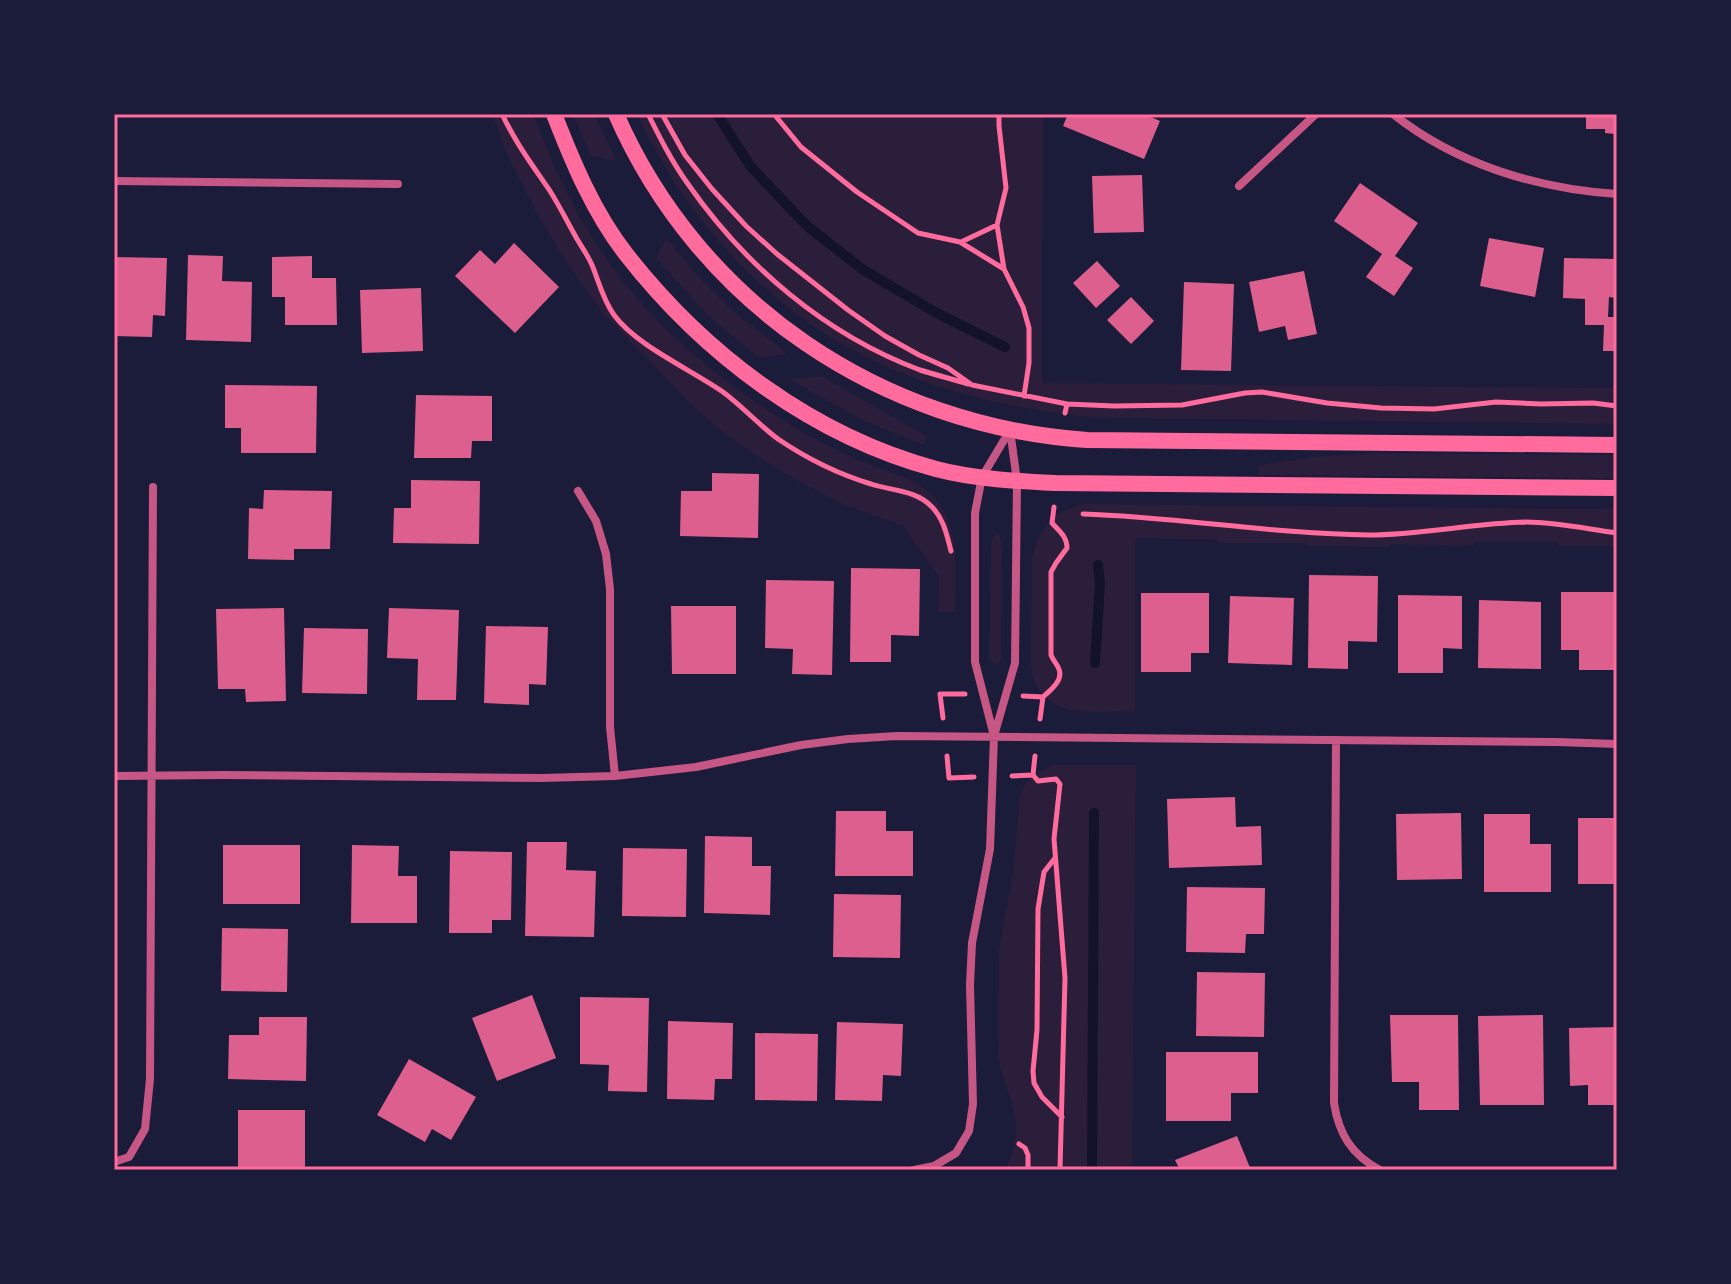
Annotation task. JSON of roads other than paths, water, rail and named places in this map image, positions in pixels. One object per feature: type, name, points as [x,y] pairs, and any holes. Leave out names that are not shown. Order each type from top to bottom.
[{"type":"main road","points":[[554,114],[593,202],[625,253],[674,309],[724,356],[786,402],[833,429],[882,451],[937,469],[1017,481],[1617,488]]},
{"type":"main road","points":[[616,114],[652,186],[691,239],[729,282],[777,324],[827,358],[932,408],[1010,430],[1087,440],[1617,445]]},
{"type":"street","points":[[1239,186],[1316,114]]},
{"type":"street","points":[[1393,114],[1432,142],[1503,172],[1545,184],[1617,194]]},
{"type":"street","points":[[114,181],[398,184]]},
{"type":"street","points":[[994,736],[975,662],[975,513],[982,477],[1010,430]]},
{"type":"street","points":[[914,1170],[934,1166],[956,1153],[969,1131],[973,1104],[972,943],[990,849],[994,736],[1015,663],[1017,481],[1010,430]]},
{"type":"street","points":[[114,1162],[129,1157],[145,1129],[150,1079],[153,487]]},
{"type":"street","points":[[578,491],[596,521],[606,554],[610,589],[610,727],[615,776]]},
{"type":"street","points":[[114,776],[615,776],[696,767],[801,745],[897,736],[1617,744]]},
{"type":"street","points":[[1336,740],[1334,1103],[1337,1122],[1345,1139],[1369,1164],[1380,1170]]},
{"type":"waterway","points":[[717,114],[751,167],[806,225],[862,269],[933,311],[1005,347]]},
{"type":"waterway","points":[[1095,663],[1100,583],[1098,565]]},
{"type":"waterway","points":[[1092,1170],[1094,813]]}]
